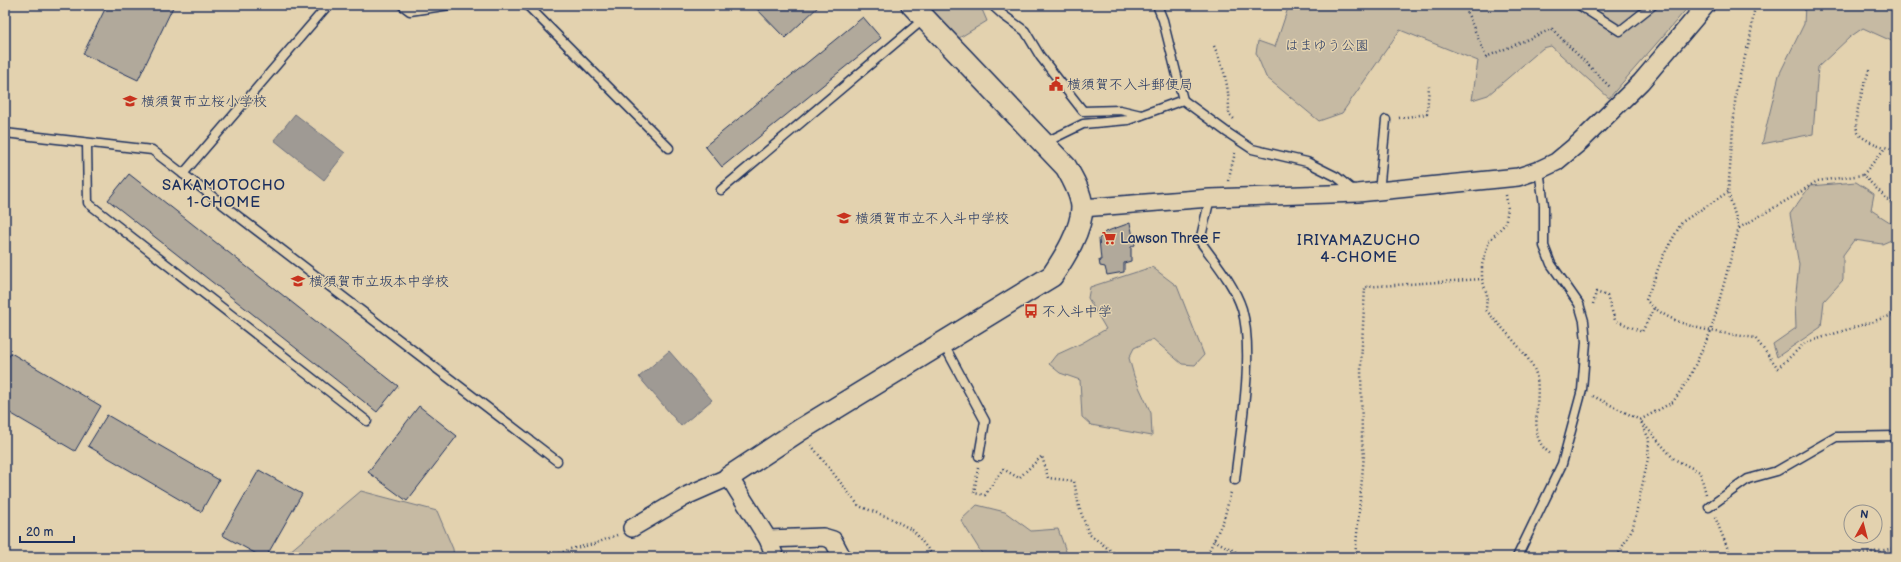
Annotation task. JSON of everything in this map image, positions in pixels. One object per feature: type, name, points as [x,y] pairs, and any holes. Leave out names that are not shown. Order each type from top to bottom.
[{"type":"street","points":[[1082,208],[1210,198],[1379,192],[1518,177],[1556,162],[1580,142],[1641,82],[1706,5]]},
{"type":"street","points":[[632,528],[688,495],[729,477],[800,430],[1052,276],[1076,233],[1082,208],[1075,182],[1066,167],[919,12]]},
{"type":"street","points":[[729,477],[768,539],[775,557]]},
{"type":"street","points":[[768,539],[823,537],[833,540],[842,557]]},
{"type":"lane","points":[[183,174],[328,5]]},
{"type":"lane","points":[[402,5],[410,11],[450,5]]},
{"type":"lane","points":[[527,5],[669,148]]},
{"type":"lane","points":[[992,5],[1025,31],[1040,56],[1083,111],[1120,110],[1141,115]]},
{"type":"lane","points":[[1157,5],[1163,20],[1183,100],[1228,134],[1252,149],[1307,162],[1337,177],[1358,193]]},
{"type":"lane","points":[[1579,5],[1620,31],[1653,5]]},
{"type":"lane","points":[[721,190],[919,12]]},
{"type":"lane","points":[[1043,144],[1083,124],[1128,120],[1183,100]]},
{"type":"lane","points":[[1379,192],[1386,120]]},
{"type":"lane","points":[[5,133],[87,144],[152,150],[557,461]]},
{"type":"lane","points":[[87,144],[88,202],[367,421]]},
{"type":"lane","points":[[1517,557],[1562,464],[1582,390],[1586,342],[1584,321],[1579,304],[1551,264],[1544,246],[1544,205],[1539,170]]},
{"type":"lane","points":[[1210,198],[1200,241],[1228,280],[1242,309],[1246,333],[1245,388],[1235,480]]},
{"type":"lane","points":[[943,343],[985,421],[979,456]]},
{"type":"lane","points":[[1709,507],[1748,479],[1777,471],[1836,437],[1896,436]]},
{"type":"path","points":[[1464,5],[1486,57],[1552,29],[1623,100]]},
{"type":"path","points":[[1640,420],[1673,402],[1689,378],[1711,331],[1739,228],[1728,192],[1736,90],[1750,38],[1755,5]]},
{"type":"path","points":[[1869,70],[1855,124],[1859,134],[1885,148],[1896,150]]},
{"type":"path","points":[[1386,120],[1427,114],[1429,86]]},
{"type":"path","points":[[1739,228],[1796,195],[1816,181],[1863,175],[1885,148]]},
{"type":"path","points":[[1863,175],[1896,208]]},
{"type":"path","points":[[1504,179],[1508,209],[1505,224],[1489,240],[1482,264],[1482,279],[1487,294],[1486,310],[1519,348],[1535,370],[1538,393],[1537,426],[1540,443],[1562,464]]},
{"type":"path","points":[[1728,192],[1682,222],[1663,256],[1646,300],[1654,308],[1697,329],[1755,338],[1778,368],[1805,343],[1896,314]]},
{"type":"path","points":[[1355,557],[1364,455],[1362,442],[1361,364],[1365,287],[1482,279]]},
{"type":"path","points":[[1585,329],[1596,292],[1607,296],[1615,320],[1642,332],[1654,308]]},
{"type":"path","points":[[1582,390],[1640,420],[1674,459],[1700,472],[1709,507],[1719,525],[1731,557]]},
{"type":"path","points":[[1617,557],[1632,527],[1648,459],[1649,439],[1640,420]]},
{"type":"path","points":[[800,430],[859,506],[890,518],[914,531],[934,557]]},
{"type":"path","points":[[979,456],[974,493],[985,495],[1003,469],[1019,478],[1042,456],[1048,478],[1074,481],[1079,507],[1089,534],[1119,557]]},
{"type":"path","points":[[1206,557],[1224,518],[1235,480]]},
{"type":"path","points":[[552,557],[570,549],[594,544],[632,528]]},
{"type":"path","points":[[1214,540],[1245,557]]},
{"type":"path","points":[[1844,557],[1896,548]]},
{"type":"green space","points":[[928,5],[980,5],[987,21],[959,38]]},
{"type":"green space","name":"はまゆう公園","points":[[1289,5],[1690,5],[1609,98],[1551,46],[1543,48],[1488,95],[1472,100],[1478,61],[1400,30],[1342,113],[1319,121],[1266,77],[1256,53],[1258,41],[1275,47]]},
{"type":"green space","points":[[1805,5],[1896,5],[1896,43],[1863,28],[1850,37],[1818,67],[1813,134],[1762,144],[1779,75],[1804,24]]},
{"type":"green space","points":[[1856,182],[1874,194],[1871,210],[1896,226],[1896,238],[1882,244],[1854,240],[1843,255],[1843,280],[1824,301],[1821,327],[1777,357],[1773,344],[1796,328],[1795,301],[1799,265],[1790,214],[1810,186]]},
{"type":"green space","points":[[1152,267],[1177,286],[1204,355],[1195,365],[1182,364],[1153,339],[1134,348],[1129,358],[1134,376],[1151,413],[1152,436],[1091,425],[1082,417],[1080,380],[1060,373],[1049,364],[1056,355],[1082,343],[1106,329],[1088,298],[1090,287]]},
{"type":"green space","points":[[361,491],[437,511],[453,549],[454,557],[283,557]]},
{"type":"green space","points":[[977,505],[1005,512],[1031,531],[1058,529],[1068,557],[984,557],[961,520]]},
{"type":"shaded area","points":[[295,114],[345,153],[324,180],[274,140]]},
{"type":"shaded area","points":[[669,351],[712,400],[681,426],[639,377]]},
{"type":"building","points":[[107,5],[174,5],[138,80],[83,54]]},
{"type":"building","points":[[753,5],[820,5],[785,38]]},
{"type":"building","points":[[863,17],[881,38],[722,167],[705,146]]},
{"type":"building","points":[[129,174],[398,386],[377,412],[108,200]]},
{"type":"building","points":[[1130,223],[1135,245],[1131,247],[1131,261],[1124,263],[1124,272],[1107,275],[1105,267],[1100,266],[1099,260],[1101,260],[1099,239],[1105,232]]},
{"type":"building","points":[[11,353],[101,406],[75,451],[5,410],[5,363]]},
{"type":"building","points":[[419,406],[457,436],[407,501],[368,472]]},
{"type":"building","points":[[107,415],[219,480],[201,512],[88,446]]},
{"type":"building","points":[[259,470],[302,494],[266,557],[262,557],[222,535]]},
{"type":"place","name":"横須賀不入斗郵便局","points":[[1056,84]]},
{"type":"place","name":"横須賀市立桜小学校","points":[[130,101]]},
{"type":"place","name":"横須賀市立不入斗中学校","points":[[844,218]]},
{"type":"place","name":"Lawson Three F","points":[[1109,238]]},
{"type":"place","name":"横須賀市立坂本中学校","points":[[298,281]]},
{"type":"place","name":"不入斗中学","points":[[1031,311]]},
{"type":"district","name":"SAKAMOTOCHO 1-CHOME","points":[[224,194]]},
{"type":"district","name":"IRIYAMAZUCHO 4-CHOME","points":[[1359,248]]}]
